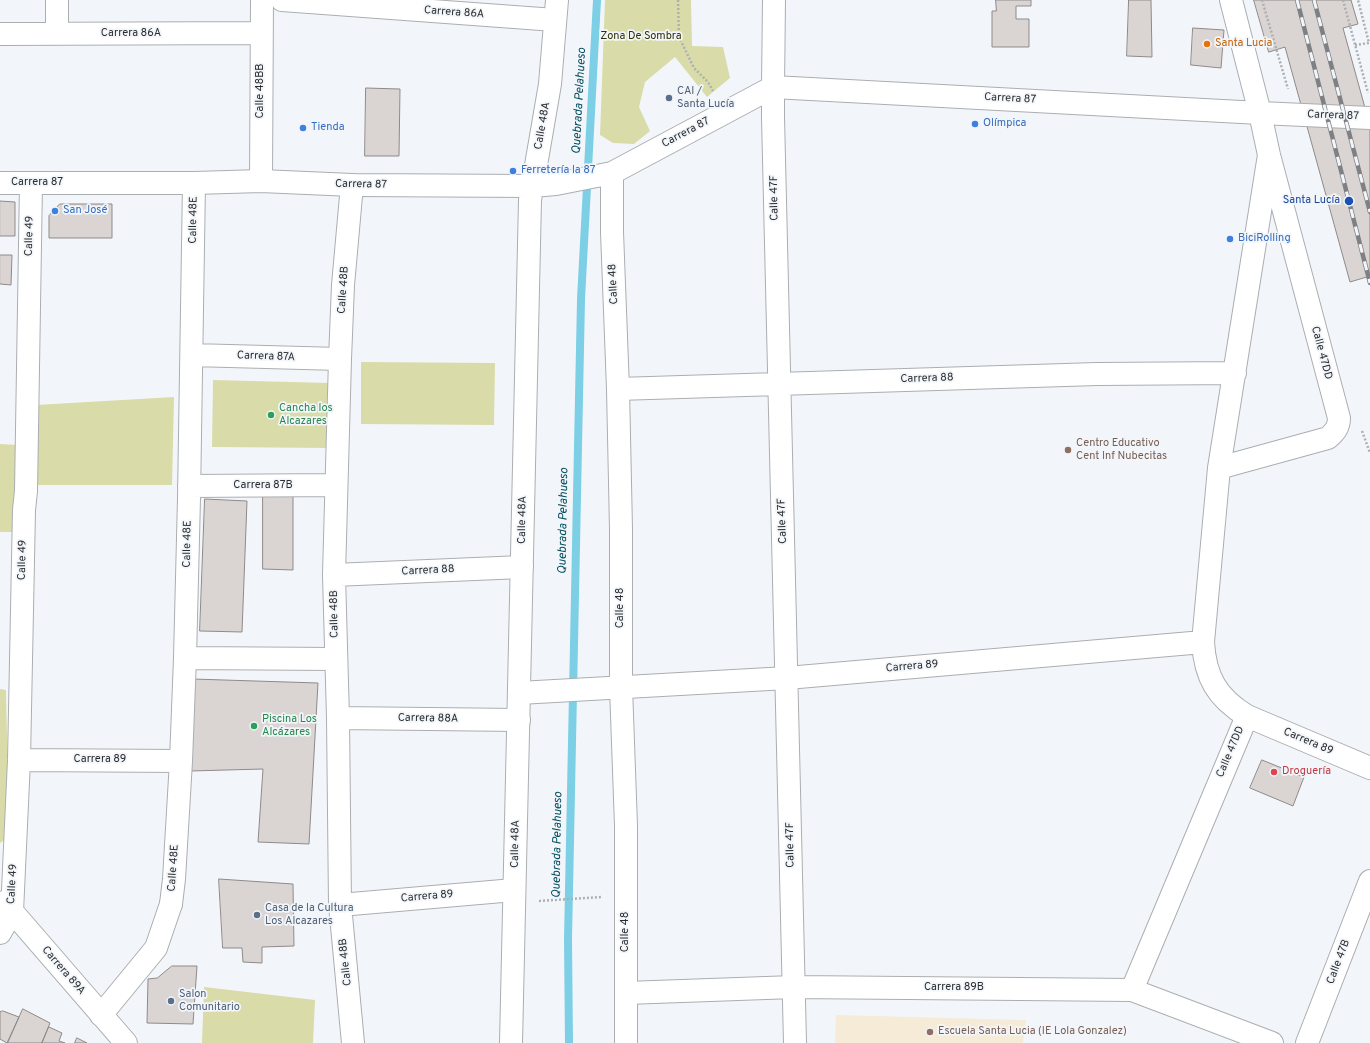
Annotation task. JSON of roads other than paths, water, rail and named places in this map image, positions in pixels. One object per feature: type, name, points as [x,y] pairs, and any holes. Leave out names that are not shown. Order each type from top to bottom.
[{"type":"street","points":[[57,34],[58,0]]},
{"type":"street","name":"Calle 48BB","points":[[261,181],[262,0]]},
{"type":"street","name":"Carrera 86A","points":[[282,0],[556,10]]},
{"type":"street","name":"Calle 47F","points":[[774,0],[773,117],[795,1043]]},
{"type":"street","name":"Calle 47DD","points":[[1219,468],[1328,438],[1335,432],[1339,425],[1339,418],[1269,155],[1260,113],[1231,0]]},
{"type":"street","name":"Calle 48A","points":[[511,1043],[518,720],[528,692],[522,567],[530,214],[532,186],[550,84],[556,10]]},
{"type":"street","name":"Carrera 86A","points":[[0,34],[261,33]]},
{"type":"street","name":"Carrera 87","points":[[0,183],[194,183],[261,181],[352,185],[532,186],[556,184],[605,174],[773,86],[1370,118]]},
{"type":"street","name":"Calle 47DD","points":[[1132,990],[1247,716],[1230,705],[1214,687],[1206,666],[1203,642],[1219,468],[1269,155]]},
{"type":"street","name":"Calle 48","points":[[605,174],[613,246],[618,389],[621,529],[613,687],[626,826],[626,1043]]},
{"type":"street","name":"Calle 49","points":[[0,933],[6,905],[19,760],[24,510],[26,491],[31,183]]},
{"type":"street","name":"Calle 48E","points":[[101,1015],[156,948],[171,904],[174,879],[185,658],[192,355],[194,183]]},
{"type":"street","name":"Calle 48B","points":[[352,185],[343,285],[334,575],[338,718],[340,905],[353,1043]]},
{"type":"street","name":"Carrera 87A","points":[[192,355],[340,359]]},
{"type":"street","name":"Carrera 88","points":[[618,389],[1097,374],[1235,373]]},
{"type":"street","name":"Carrera 87B","points":[[189,486],[336,485]]},
{"type":"street","name":"Carrera 88","points":[[334,575],[522,567]]},
{"type":"street","name":"Carrera 89","points":[[528,692],[787,678],[1203,642]]},
{"type":"street","points":[[185,658],[336,659]]},
{"type":"street","name":"Carrera 89","points":[[1247,716],[1370,768]]},
{"type":"street","name":"Carrera 88A","points":[[338,718],[518,720]]},
{"type":"street","name":"Carrera 89","points":[[19,760],[181,761]]},
{"type":"street","name":"Calle 47B","points":[[1307,1043],[1363,918],[1370,881]]},
{"type":"street","name":"Carrera 89","points":[[340,905],[514,896]]},
{"type":"street","name":"Carrera 89A","points":[[6,905],[126,1043]]},
{"type":"street","name":"Carrera 89B","points":[[626,993],[794,987],[1132,990],[1272,1043]]},
{"type":"waterway","name":"Quebrada Pelahueso","points":[[569,1043],[568,939],[581,299],[597,0]]},
{"type":"railway","points":[[1297,0],[1370,283]]},
{"type":"railway","points":[[1314,0],[1370,212]]},
{"type":"place","name":"Santa Lucia","points":[[1207,44]]},
{"type":"place","name":"CAI / Santa Lucía","points":[[669,98]]},
{"type":"place","name":"Olímpica","points":[[975,124]]},
{"type":"place","name":"Tienda","points":[[303,128]]},
{"type":"place","name":"Ferretería la 87","points":[[513,171]]},
{"type":"place","name":"Santa Lucía","points":[[1349,201]]},
{"type":"place","name":"San José","points":[[55,211]]},
{"type":"place","name":"BiciRolling","points":[[1230,239]]},
{"type":"place","name":"Cancha los Alcazares","points":[[271,415]]},
{"type":"place","name":"Centro Educativo Cent Inf Nubecitas","points":[[1068,450]]},
{"type":"place","name":"Piscina Los Alcázares","points":[[254,726]]},
{"type":"place","name":"Droguería","points":[[1274,772]]},
{"type":"place","name":"Casa de la Cultura Los Alcazares","points":[[257,915]]},
{"type":"place","name":"Salon Comunitario","points":[[171,1001]]},
{"type":"place","name":"Escuela Santa Lucia (IE Lola Gonzalez)","points":[[930,1032]]},
{"type":"park label","name":"Zona De Sombra","points":[[641,37]]}]
